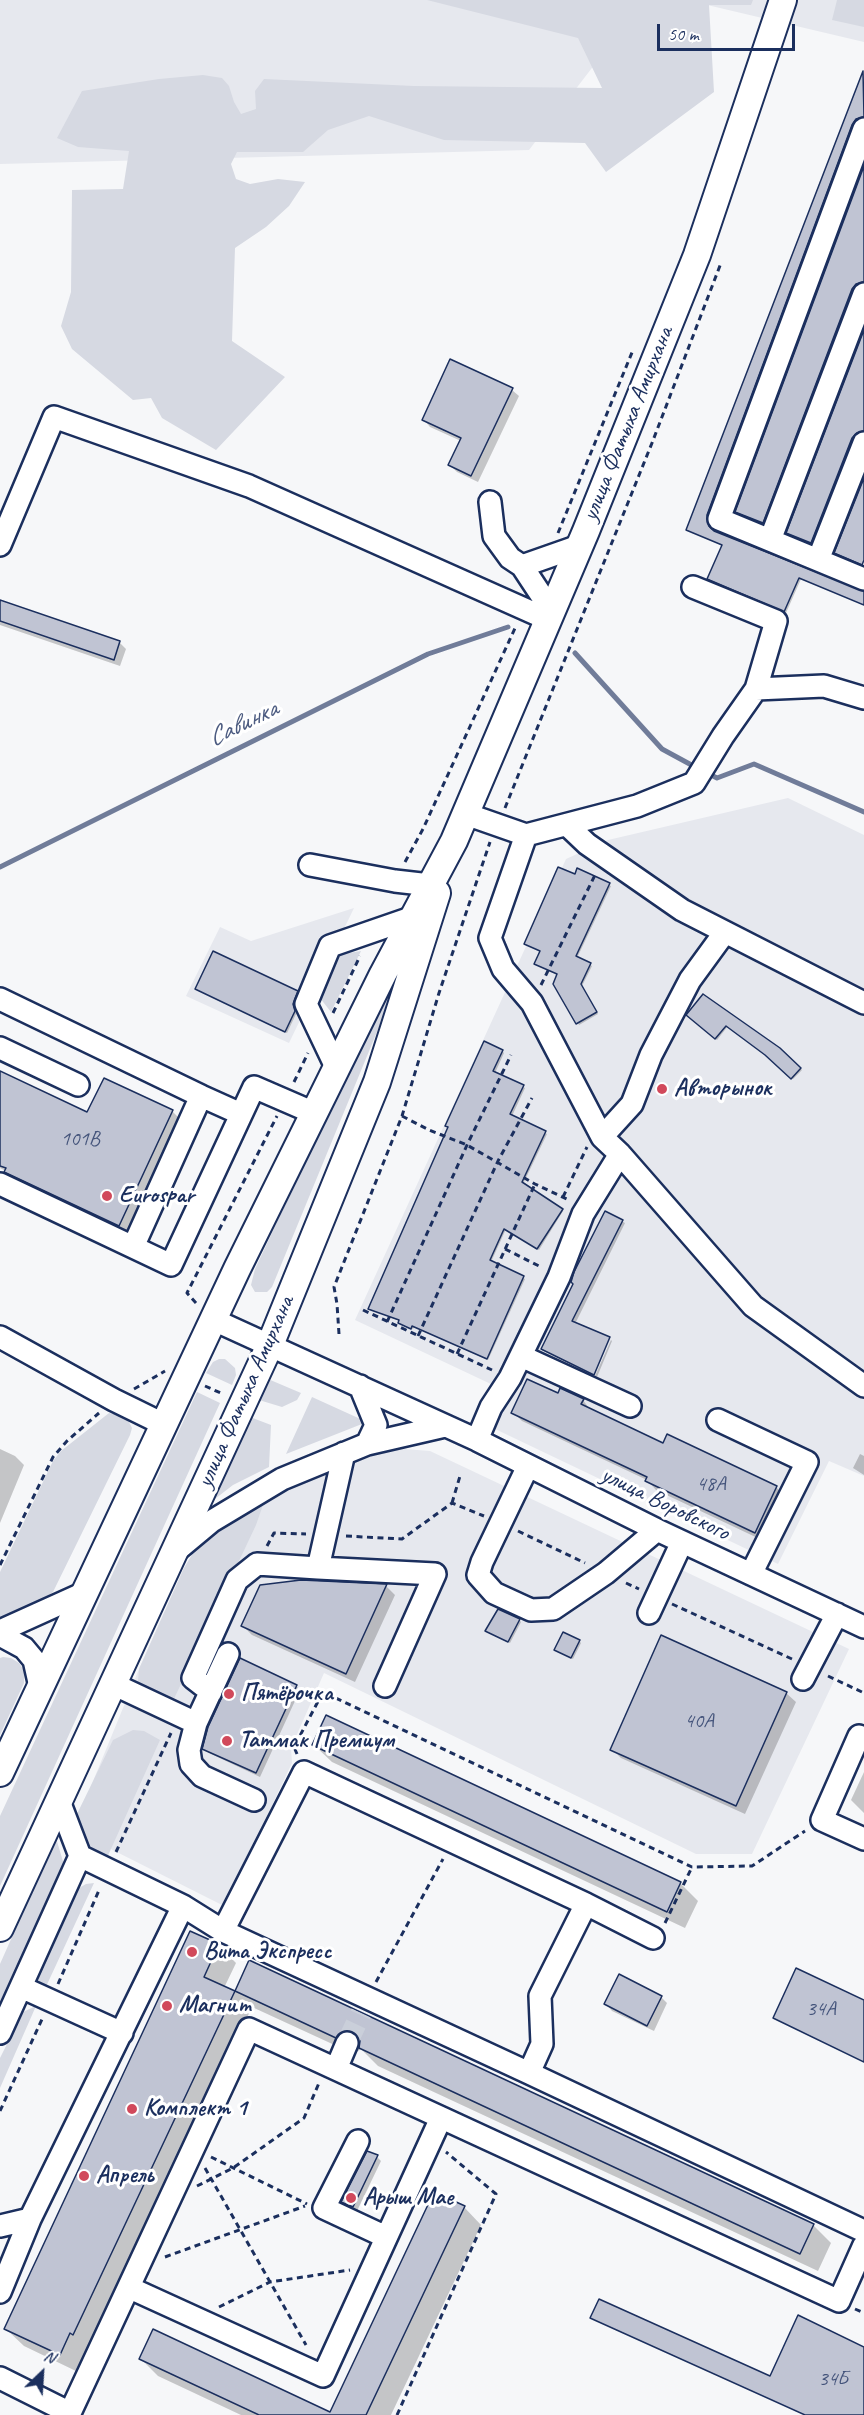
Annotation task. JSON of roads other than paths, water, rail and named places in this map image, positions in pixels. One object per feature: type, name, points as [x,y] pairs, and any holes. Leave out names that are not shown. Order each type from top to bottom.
[{"type":"main road","name":"улица Фатыха Амирхана","points":[[0,1773],[165,1425],[205,1312],[314,1113],[411,918],[454,841],[466,814],[579,546],[697,255],[783,0]]},
{"type":"main road","name":"улица Фатыха Амирхана","points":[[0,1928],[270,1345],[377,1082],[454,841]]},
{"type":"street","points":[[864,129],[719,519],[864,579]]},
{"type":"street","points":[[770,540],[864,294]]},
{"type":"street","points":[[0,545],[54,417],[249,486],[549,614]]},
{"type":"street","points":[[818,560],[864,443]]},
{"type":"street","points":[[490,502],[494,536],[510,558],[522,566],[549,614]]},
{"type":"street","points":[[522,566],[579,546]]},
{"type":"street","points":[[466,814],[526,836],[637,806],[694,783],[756,689],[776,621],[693,587]]},
{"type":"street","points":[[756,689],[824,686],[864,698]]},
{"type":"street","points":[[567,825],[587,844],[682,910],[864,1003]]},
{"type":"street","points":[[526,836],[490,938],[503,969],[532,1003],[599,1132],[753,1306],[864,1386]]},
{"type":"street","points":[[310,865],[395,881],[430,885]]},
{"type":"street","points":[[336,1067],[306,1004],[330,946],[411,918]]},
{"type":"street","points":[[599,1132],[632,1104],[651,1055],[690,980],[725,932]]},
{"type":"street","points":[[0,999],[241,1114]]},
{"type":"street","points":[[0,1048],[78,1085]]},
{"type":"street","points":[[0,1184],[171,1265],[254,1087],[314,1113]]},
{"type":"street","points":[[133,1247],[201,1096]]},
{"type":"street","points":[[477,1440],[491,1407],[510,1378],[559,1277],[583,1214],[620,1154]]},
{"type":"street","name":"улица Воровского","points":[[205,1312],[270,1345],[477,1440],[657,1530],[864,1627]]},
{"type":"street","points":[[0,1337],[114,1400],[165,1425]]},
{"type":"street","points":[[521,1356],[630,1406]]},
{"type":"street","points":[[360,1386],[376,1425],[367,1444]]},
{"type":"street","points":[[718,1420],[807,1462],[751,1574]]},
{"type":"street","points":[[173,1553],[212,1521],[282,1479],[367,1444],[445,1426]]},
{"type":"street","points":[[318,1568],[344,1453]]},
{"type":"street","points":[[528,1466],[478,1575],[494,1593],[531,1610],[553,1609],[606,1573],[657,1530]]},
{"type":"street","points":[[653,1605],[682,1542]]},
{"type":"street","points":[[211,1692],[193,1678],[237,1580],[257,1564],[435,1574],[385,1686]]},
{"type":"street","points":[[0,1633],[84,1593]]},
{"type":"street","points":[[806,1673],[837,1614]]},
{"type":"street","points":[[0,1633],[24,1648],[34,1660],[40,1687]]},
{"type":"street","points":[[228,1653],[211,1692],[189,1719],[191,1764],[202,1776],[254,1800]]},
{"type":"street","points":[[113,1684],[189,1719]]},
{"type":"street","points":[[864,1738],[859,1736],[822,1820],[864,1839]]},
{"type":"street","points":[[223,1931],[304,1772],[586,1904],[653,1938]]},
{"type":"street","points":[[59,1801],[80,1856],[183,1906],[223,1931],[364,2005],[530,2073],[864,2231]]},
{"type":"street","points":[[0,2033],[80,1856]]},
{"type":"street","points":[[530,2073],[542,2044],[540,1996],[586,1904]]},
{"type":"street","points":[[0,2292],[30,2219],[183,1906]]},
{"type":"street","points":[[21,1987],[122,2033]]},
{"type":"street","points":[[0,2378],[70,2414],[249,2029],[839,2301],[864,2245]]},
{"type":"street","points":[[331,2067],[347,2043]]},
{"type":"street","points":[[130,2288],[323,2376],[441,2118]]},
{"type":"street","points":[[358,2141],[324,2208],[386,2237]]},
{"type":"street","points":[[0,2226],[30,2219]]},
{"type":"waterway","name":"Савинка","points":[[0,867],[428,654],[508,627]]},
{"type":"waterway","name":"Савинка","points":[[575,653],[662,749],[697,768]]},
{"type":"waterway","name":"Савинка","points":[[705,772],[717,778],[754,764],[864,812]]},
{"type":"tunnel","points":[[347,2043],[361,2013]]},
{"type":"place","name":"Авторынок","points":[[662,1089]]},
{"type":"place","name":"Eurospar","points":[[107,1196]]},
{"type":"place","name":"Пятёрочка","points":[[229,1694]]},
{"type":"place","name":"Татмак Премиум","points":[[227,1741]]},
{"type":"place","name":"Вита Экспресс","points":[[192,1952]]},
{"type":"place","name":"Магнит","points":[[167,2006]]},
{"type":"place","name":"Комплект 1","points":[[132,2109]]},
{"type":"place","name":"Апрель","points":[[84,2176]]},
{"type":"place","name":"Арыш Мае","points":[[351,2198]]}]
